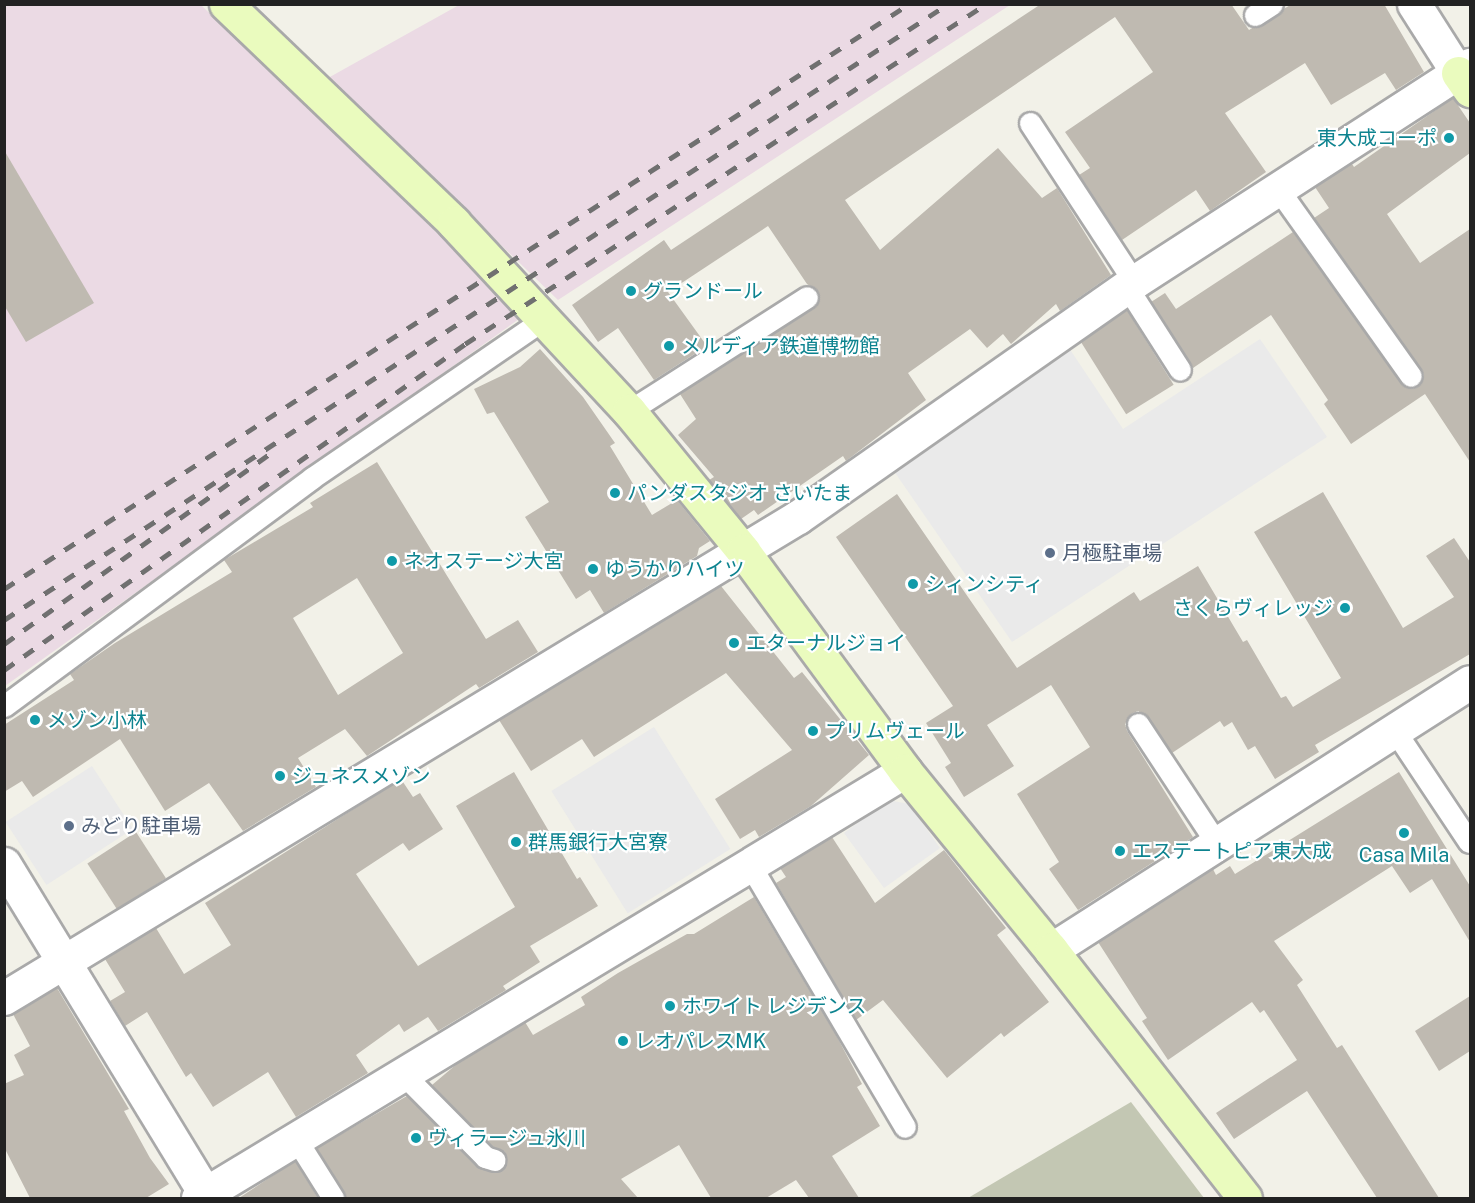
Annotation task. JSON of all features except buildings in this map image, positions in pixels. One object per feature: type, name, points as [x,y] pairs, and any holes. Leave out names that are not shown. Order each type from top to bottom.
[{"type":"street","points":[[226,4],[438,207],[546,318],[629,411],[743,551],[905,771],[1052,950],[1245,1198]]},
{"type":"street","points":[[4,998],[798,518],[1130,285],[1278,189],[1466,76],[1414,4]]},
{"type":"street","points":[[1052,950],[1470,682]]},
{"type":"street","points":[[4,864],[204,1197],[905,771]]},
{"type":"lane","points":[[1030,123],[1180,370]]},
{"type":"lane","points":[[1278,189],[1411,376]]},
{"type":"lane","points":[[629,411],[807,297]]},
{"type":"lane","points":[[4,706],[312,478],[546,318]]},
{"type":"lane","points":[[1138,724],[1217,844]]},
{"type":"lane","points":[[1395,731],[1469,842]]},
{"type":"lane","points":[[750,865],[905,1127]]},
{"type":"lane","points":[[403,1074],[485,1157],[495,1160]]},
{"type":"lane","points":[[296,1139],[333,1198]]},
{"type":"shaded area","points":[[5,5],[201,5],[493,287],[519,319],[5,686]]},
{"type":"shaded area","points":[[459,5],[1010,5],[558,300],[328,78]]},
{"type":"shaded area","name":"月極駐車場","points":[[1260,339],[1327,437],[1012,642],[889,464],[1065,342],[1123,429]]},
{"type":"shaded area","points":[[654,727],[730,849],[628,913],[551,791]]},
{"type":"shaded area","name":"みどり駐車場","points":[[92,766],[133,829],[46,885],[6,822]]},
{"type":"shaded area","points":[[888,800],[909,804],[940,848],[884,888],[844,833]]},
{"type":"shaded area","points":[[1131,1102],[1204,1198],[968,1198]]},
{"type":"railway","points":[[4,589],[909,4]]},
{"type":"railway","points":[[4,620],[948,4]]},
{"type":"railway","points":[[4,670],[465,344],[986,4]]},
{"type":"railway","points":[[4,644],[268,455]]},
{"type":"place","name":"東大成コーポ","points":[[1449,138]]},
{"type":"place","name":"グランドール","points":[[631,291]]},
{"type":"place","name":"メルディア鉄道博物館","points":[[669,346]]},
{"type":"place","name":"パンダスタジオ さいたま","points":[[615,493]]},
{"type":"place","name":"月極駐車場","points":[[1050,553]]},
{"type":"place","name":"ネオステージ大宮","points":[[392,561]]},
{"type":"place","name":"ゆうかりハイツ","points":[[593,569]]},
{"type":"place","name":"シィンシティ","points":[[913,584]]},
{"type":"place","name":"さくらヴィレッジ","points":[[1345,608]]},
{"type":"place","name":"エターナルジョイ","points":[[734,643]]},
{"type":"place","name":"メゾン小林","points":[[35,720]]},
{"type":"place","name":"プリムヴェール","points":[[813,731]]},
{"type":"place","name":"ジュネスメゾン","points":[[280,776]]},
{"type":"place","name":"みどり駐車場","points":[[69,826]]},
{"type":"place","name":"Casa Mila","points":[[1404,833]]},
{"type":"place","name":"群馬銀行大宮寮","points":[[516,842]]},
{"type":"place","name":"エステートピア東大成","points":[[1120,851]]},
{"type":"place","name":"ホワイト レジデンス","points":[[670,1006]]},
{"type":"place","name":"レオパレスMK","points":[[623,1041]]},
{"type":"place","name":"ヴィラージュ氷川","points":[[416,1138]]}]
